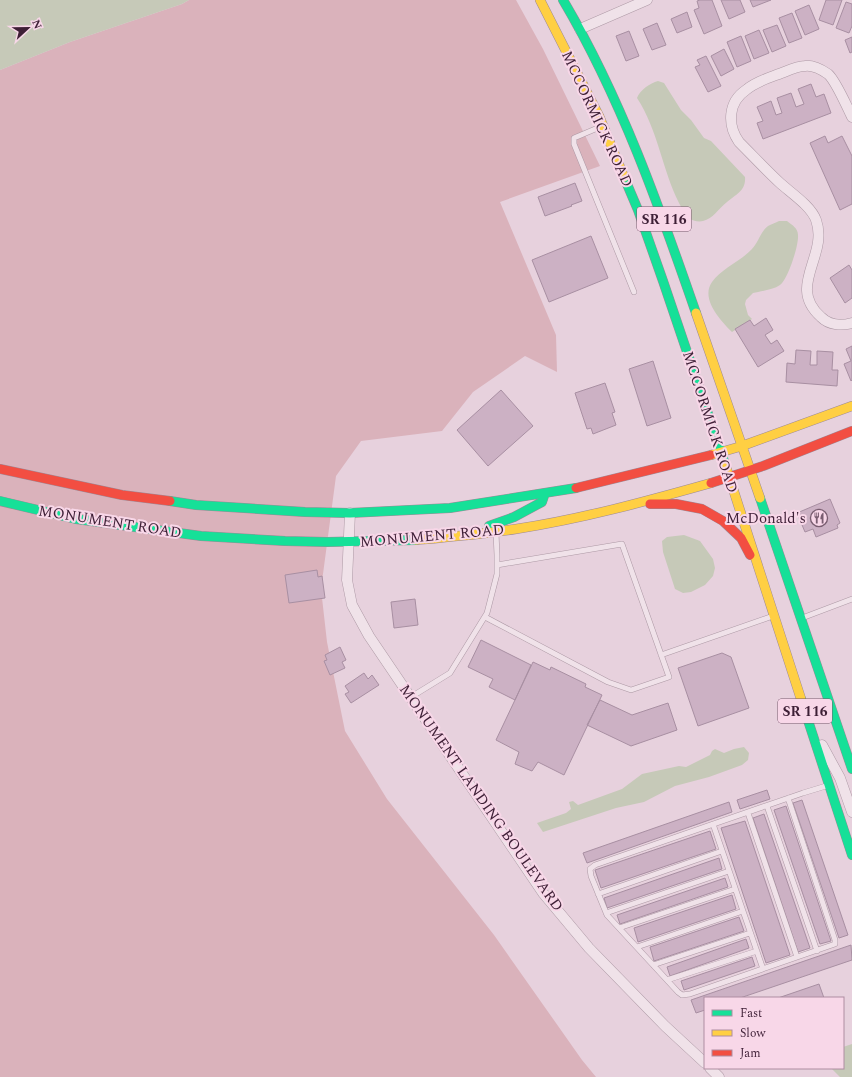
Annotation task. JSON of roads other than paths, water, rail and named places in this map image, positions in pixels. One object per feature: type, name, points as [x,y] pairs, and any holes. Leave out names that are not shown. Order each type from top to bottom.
[{"type":"main road","name":"MCCORMICK ROAD","points":[[563,0],[580,29],[618,108],[666,226],[852,769]]},
{"type":"main road","name":"MCCORMICK ROAD","points":[[542,3],[603,126],[643,224],[720,452],[852,855]]},
{"type":"main road","points":[[542,3],[565,30],[598,94]]},
{"type":"main road","points":[[606,104],[610,107],[618,108]]},
{"type":"main road","points":[[603,126],[616,128],[623,137],[651,205],[659,220],[666,226]]},
{"type":"main road","name":"MONUMENT ROAD","points":[[0,470],[122,495],[196,505],[305,512],[350,513],[450,508],[598,484],[685,462],[742,446],[852,406]]},
{"type":"main road","name":"MONUMENT ROAD","points":[[0,501],[63,516],[130,527],[249,540],[306,543],[349,543],[453,537],[496,532],[556,522],[728,478],[751,471],[852,431]]},
{"type":"main road","points":[[453,537],[514,517],[542,502],[545,493]]},
{"type":"main road","points":[[630,504],[676,504],[702,509],[723,521],[741,538],[757,567]]},
{"type":"street","points":[[580,29],[647,0]]},
{"type":"street","points":[[852,117],[830,75],[819,68],[807,66],[798,67],[768,78],[744,91],[736,101],[731,114],[731,121],[735,136],[739,142],[780,183],[802,202],[816,220],[818,244],[806,289],[811,307],[823,319],[836,325],[852,323]]},
{"type":"street","name":"MONUMENT LANDING BOULEVARD","points":[[350,513],[347,580],[352,605],[369,636],[543,893],[589,948],[665,1026],[704,1062]]},
{"type":"street","points":[[809,723],[840,778],[852,812]]},
{"type":"street","points":[[711,1069],[719,1077]]},
{"type":"lane","points":[[603,126],[574,138],[574,144],[634,292]]},
{"type":"lane","points":[[411,697],[450,673],[485,617],[497,574],[496,532]]},
{"type":"lane","points":[[485,617],[608,682],[631,690],[668,677],[622,544],[497,565]]},
{"type":"lane","points":[[800,618],[852,599]]},
{"type":"lane","points":[[661,656],[774,616]]},
{"type":"lane","points":[[788,798],[836,942],[833,945],[686,995],[682,995],[606,913],[590,872],[592,867],[788,798],[829,785]]},
{"type":"lane","points":[[767,806],[817,950]]},
{"type":"lane","points":[[748,812],[796,957]]},
{"type":"lane","points":[[713,824],[763,969]]},
{"type":"lane","points":[[598,894],[722,851]]},
{"type":"lane","points":[[606,913],[729,870]]},
{"type":"lane","points":[[619,928],[735,889]]},
{"type":"lane","points":[[637,947],[743,911]]},
{"type":"lane","points":[[653,965],[750,933]]},
{"type":"lane","points":[[667,980],[756,950]]},
{"type":"place","name":"McDonald's","points":[[819,518]]}]
